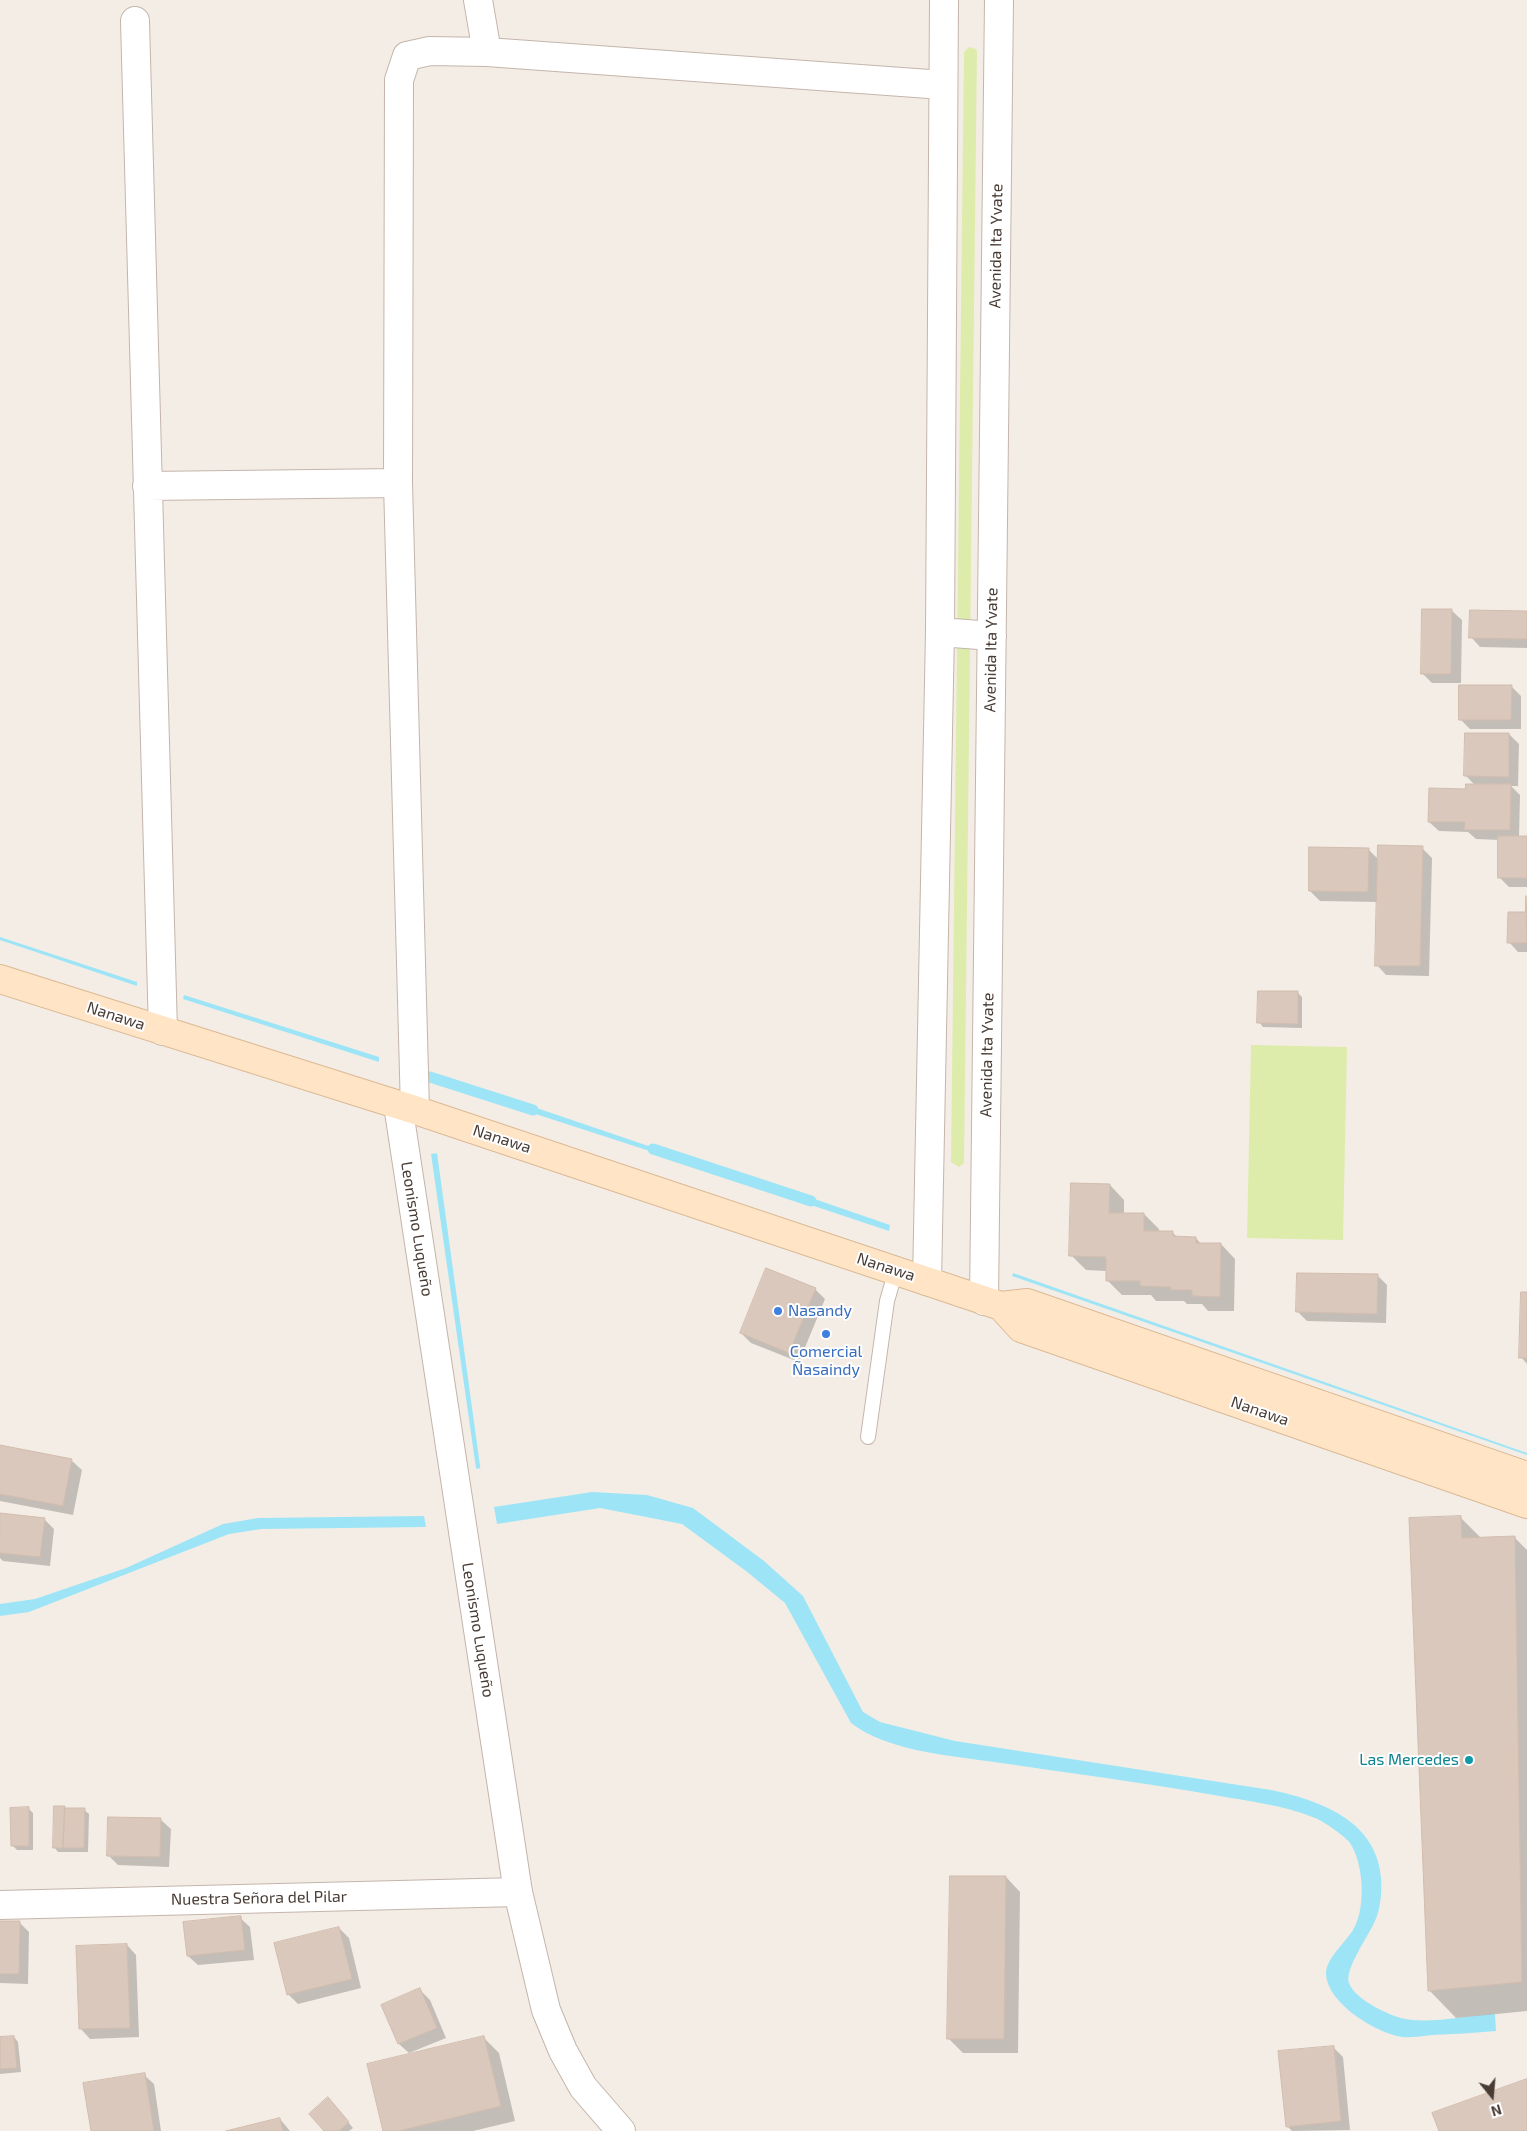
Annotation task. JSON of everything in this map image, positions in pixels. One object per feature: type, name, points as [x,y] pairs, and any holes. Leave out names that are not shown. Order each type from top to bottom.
[{"type":"main road","name":"Nanawa","points":[[0,978],[406,1108],[896,1270],[993,1304],[1027,1304],[1527,1476]]},
{"type":"main road","name":"Nanawa","points":[[993,1304],[1021,1328],[1527,1504]]},
{"type":"street","points":[[478,0],[487,52],[943,84]]},
{"type":"street","points":[[927,1281],[940,632],[944,0]]},
{"type":"street","name":"Avenida Ita Yvate","points":[[993,1304],[992,636],[999,0]]},
{"type":"street","points":[[135,21],[163,1031]]},
{"type":"street","name":"Leonismo Luqueño","points":[[487,52],[430,50],[407,56],[400,80],[398,484],[406,1108],[518,1892],[546,2010],[563,2051],[583,2087],[621,2131]]},
{"type":"street","points":[[147,486],[398,484]]},
{"type":"street","points":[[940,632],[992,636]]},
{"type":"street","name":"Nuestra Señora del Pilar","points":[[0,1905],[518,1892]]},
{"type":"lane","points":[[868,1437],[887,1301],[896,1270]]},
{"type":"green space","points":[[969,47],[976,49],[977,52],[964,1163],[959,1167],[951,1162],[964,52]]},
{"type":"green space","points":[[1251,1045],[1347,1047],[1343,1240],[1247,1238]]},
{"type":"water","points":[[0,937],[137,982],[137,986],[0,940]]},
{"type":"water","points":[[184,995],[379,1057],[379,1062],[183,999]]},
{"type":"water","points":[[519,1102],[666,1152],[665,1156],[517,1108]]},
{"type":"water","points":[[437,1153],[485,1502],[481,1503],[431,1154]]},
{"type":"water","points":[[797,1193],[890,1225],[889,1231],[796,1200]]},
{"type":"water","points":[[1013,1273],[1527,1453],[1527,1455],[1012,1276]]},
{"type":"water","points":[[592,1492],[647,1495],[693,1508],[764,1561],[803,1596],[863,1712],[880,1722],[955,1741],[1271,1790],[1308,1800],[1342,1816],[1357,1827],[1368,1841],[1377,1857],[1381,1877],[1379,1911],[1353,1961],[1348,1977],[1353,1989],[1359,1996],[1376,2008],[1404,2019],[1432,2020],[1495,2014],[1496,2031],[1402,2037],[1379,2030],[1367,2023],[1344,2006],[1335,1996],[1328,1985],[1327,1968],[1332,1956],[1350,1935],[1357,1921],[1361,1899],[1361,1874],[1355,1852],[1348,1840],[1318,1819],[1291,1810],[1252,1801],[916,1750],[881,1739],[851,1723],[785,1603],[746,1571],[682,1524],[600,1508],[497,1524],[494,1507]]},
{"type":"water","points":[[424,1516],[426,1527],[261,1529],[229,1534],[29,1612],[0,1616],[0,1604],[35,1599],[126,1568],[223,1524],[258,1518]]},
{"type":"pier","points":[[483,1468],[487,1502],[481,1505],[478,1503],[473,1469]]},
{"type":"building","points":[[1422,609],[1452,609],[1451,674],[1421,674]]},
{"type":"building","points":[[1470,610],[1527,611],[1527,639],[1469,638]]},
{"type":"building","points":[[1459,685],[1512,685],[1511,720],[1459,720]]},
{"type":"building","points":[[1465,733],[1509,733],[1509,777],[1464,776]]},
{"type":"building","points":[[1466,784],[1511,784],[1510,830],[1464,830],[1465,822],[1428,822],[1429,788],[1465,789]]},
{"type":"building","points":[[1498,836],[1527,836],[1527,878],[1498,878]]},
{"type":"building","points":[[1378,845],[1423,846],[1420,966],[1375,966]]},
{"type":"building","points":[[1309,847],[1369,848],[1368,892],[1309,891]]},
{"type":"building","points":[[1526,896],[1527,943],[1507,943],[1508,912],[1525,912]]},
{"type":"building","points":[[1258,991],[1298,991],[1298,1024],[1257,1023]]},
{"type":"building","points":[[1071,1183],[1110,1184],[1109,1213],[1144,1213],[1144,1231],[1173,1231],[1173,1236],[1196,1237],[1196,1243],[1221,1243],[1220,1297],[1192,1296],[1192,1290],[1171,1290],[1171,1287],[1140,1286],[1140,1281],[1106,1281],[1106,1257],[1069,1256]]},
{"type":"building","name":"Nasandy","points":[[766,1268],[816,1288],[789,1353],[740,1333]]},
{"type":"building","points":[[1297,1273],[1378,1274],[1377,1314],[1296,1312]]},
{"type":"building","points":[[1521,1292],[1527,1292],[1527,1358],[1519,1358]]},
{"type":"building","points":[[0,1445],[72,1459],[63,1506],[0,1494]]},
{"type":"building","points":[[0,1513],[45,1518],[40,1557],[0,1553]]},
{"type":"building","name":"Las Mercedes","points":[[1461,1516],[1462,1538],[1515,1536],[1522,1982],[1428,1991],[1409,1518]]},
{"type":"building","points":[[54,1806],[65,1806],[63,1848],[53,1848]]},
{"type":"building","points":[[29,1807],[29,1846],[11,1846],[10,1808]]},
{"type":"building","points":[[65,1808],[85,1808],[84,1848],[63,1848]]},
{"type":"building","points":[[108,1817],[161,1818],[160,1857],[107,1856]]},
{"type":"building","points":[[950,1876],[1006,1876],[1004,2039],[947,2039]]},
{"type":"building","points":[[241,1916],[245,1950],[187,1956],[183,1922]]},
{"type":"building","points":[[0,1921],[20,1921],[19,1974],[0,1974]]},
{"type":"building","points":[[339,1927],[352,1979],[287,1995],[274,1943]]},
{"type":"building","points":[[127,1944],[130,2028],[79,2029],[76,1946]]},
{"type":"building","points":[[420,1988],[437,2028],[398,2044],[381,2005]]},
{"type":"building","points":[[14,2036],[17,2068],[0,2069],[0,2037]]},
{"type":"building","points":[[484,2036],[501,2106],[399,2131],[383,2131],[367,2064]]},
{"type":"building","points":[[1334,2046],[1341,2121],[1286,2127],[1278,2051]]},
{"type":"building","points":[[145,2073],[154,2131],[91,2131],[83,2083]]},
{"type":"building","points":[[1527,2079],[1527,2131],[1439,2131],[1432,2113]]},
{"type":"building","points":[[328,2097],[349,2122],[339,2131],[324,2131],[309,2114]]},
{"type":"building","points":[[280,2118],[283,2131],[226,2131]]},
{"type":"waterway","points":[[430,1077],[533,1110]]},
{"type":"waterway","points":[[653,1149],[811,1201]]},
{"type":"place","name":"Nasandy","points":[[778,1311]]},
{"type":"place","name":"Comercial Ñasaindy","points":[[826,1334]]},
{"type":"place","name":"Las Mercedes","points":[[1469,1760]]}]
